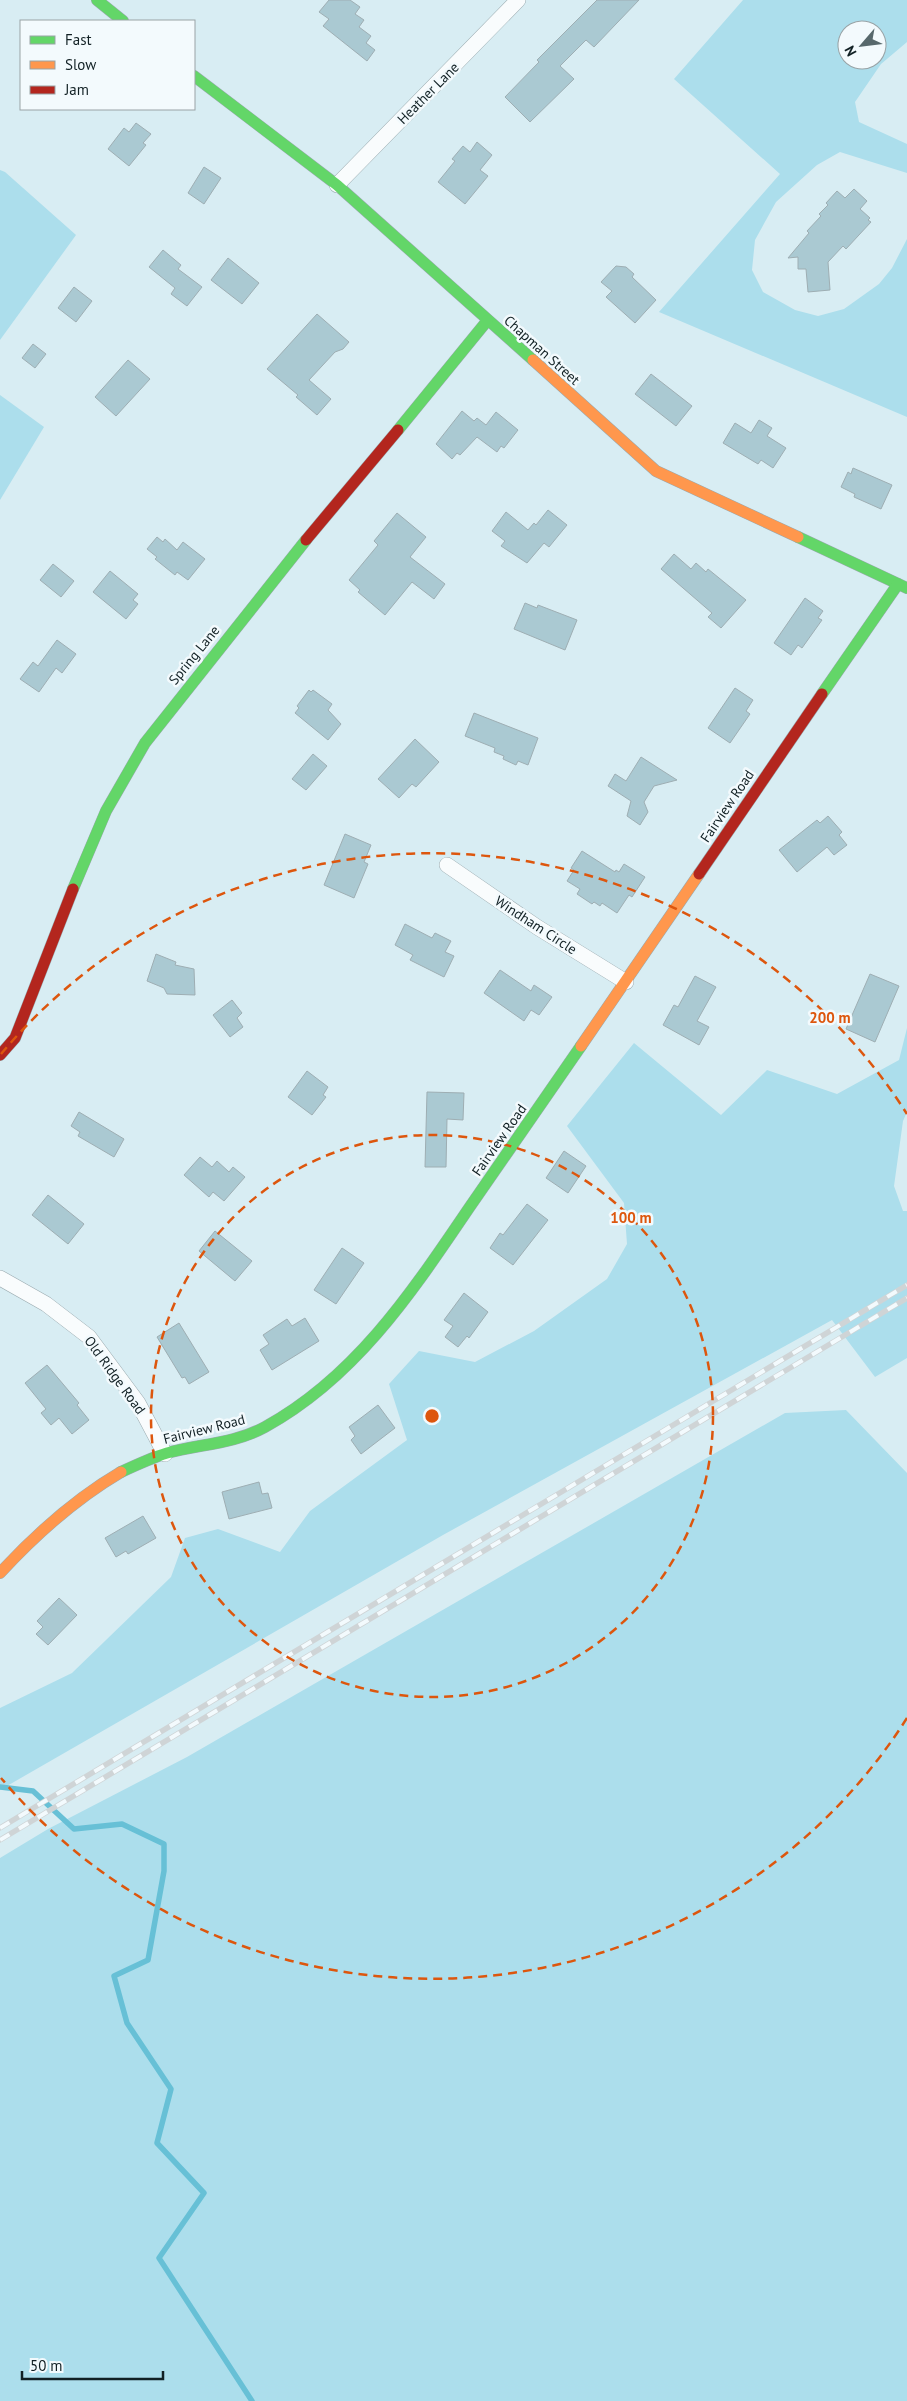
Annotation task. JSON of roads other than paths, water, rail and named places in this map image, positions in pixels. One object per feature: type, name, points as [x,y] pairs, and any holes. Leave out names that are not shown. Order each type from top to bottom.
[{"type":"street","points":[[97,0],[122,20]]},
{"type":"street","name":"Heather Lane","points":[[337,185],[518,0]]},
{"type":"street","name":"Chapman Street","points":[[195,77],[337,185],[423,260],[487,321],[656,471],[902,586]]},
{"type":"street","name":"Spring Lane","points":[[0,1055],[15,1038],[79,873],[106,811],[145,743],[259,598],[487,321]]},
{"type":"street","name":"Fairview Road","points":[[0,1573],[71,1504],[113,1476],[165,1454],[238,1439],[264,1427],[336,1376],[367,1347],[416,1286],[902,586]]},
{"type":"street","name":"Windham Circle","points":[[447,865],[537,927],[626,982]]},
{"type":"street","name":"Old Ridge Road","points":[[0,1278],[46,1304],[89,1336],[138,1402],[165,1454]]},
{"type":"waterway","points":[[0,1787],[33,1791],[74,1829],[122,1824],[164,1844],[164,1871],[148,1960],[114,1976],[127,2023],[171,2089],[157,2143],[204,2193],[159,2258],[252,2401]]},
{"type":"railway","points":[[0,1828],[907,1285]]},
{"type":"railway","points":[[0,1840],[907,1298]]}]
